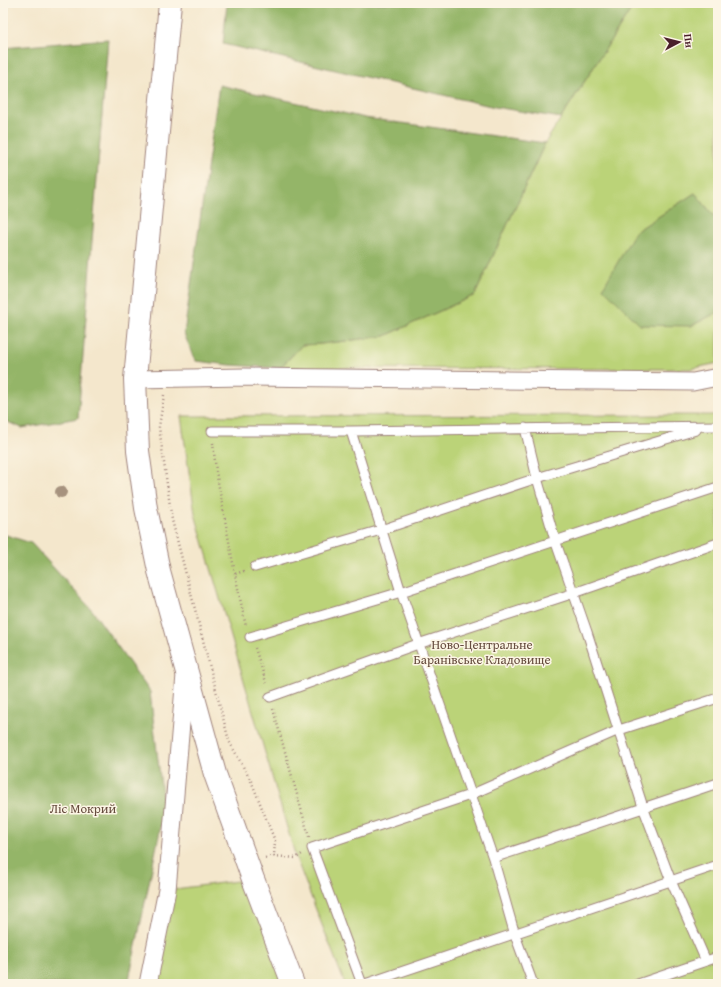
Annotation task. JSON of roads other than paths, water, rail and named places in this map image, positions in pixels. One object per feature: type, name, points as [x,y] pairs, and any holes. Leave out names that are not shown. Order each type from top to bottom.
[{"type":"main road","points":[[170,3],[135,379],[138,451],[146,508],[159,571],[215,774],[247,864],[293,984]]},
{"type":"street","points":[[135,379],[244,377],[693,382],[718,377]]},
{"type":"street","points":[[148,984],[167,890],[185,667]]},
{"type":"lane","points":[[255,568],[381,530],[537,478],[707,426]]},
{"type":"lane","points":[[212,431],[351,431],[718,426]]},
{"type":"lane","points":[[525,428],[537,478],[555,540],[574,593],[643,807],[671,881],[706,961]]},
{"type":"lane","points":[[351,431],[418,644],[493,858],[515,935],[533,984]]},
{"type":"lane","points":[[250,637],[401,592],[718,487]]},
{"type":"lane","points":[[270,697],[418,644],[574,593],[718,543]]},
{"type":"lane","points":[[362,984],[312,848],[470,795],[619,730],[718,698]]},
{"type":"lane","points":[[493,858],[718,783]]},
{"type":"lane","points":[[365,984],[515,935],[718,865]]},
{"type":"lane","points":[[638,984],[718,957]]},
{"type":"park label","name":"Ново-Центральне Баранівське Кладовище","points":[[482,652]]},
{"type":"park label","name":"Ліс Мокрий","points":[[83,808]]}]
